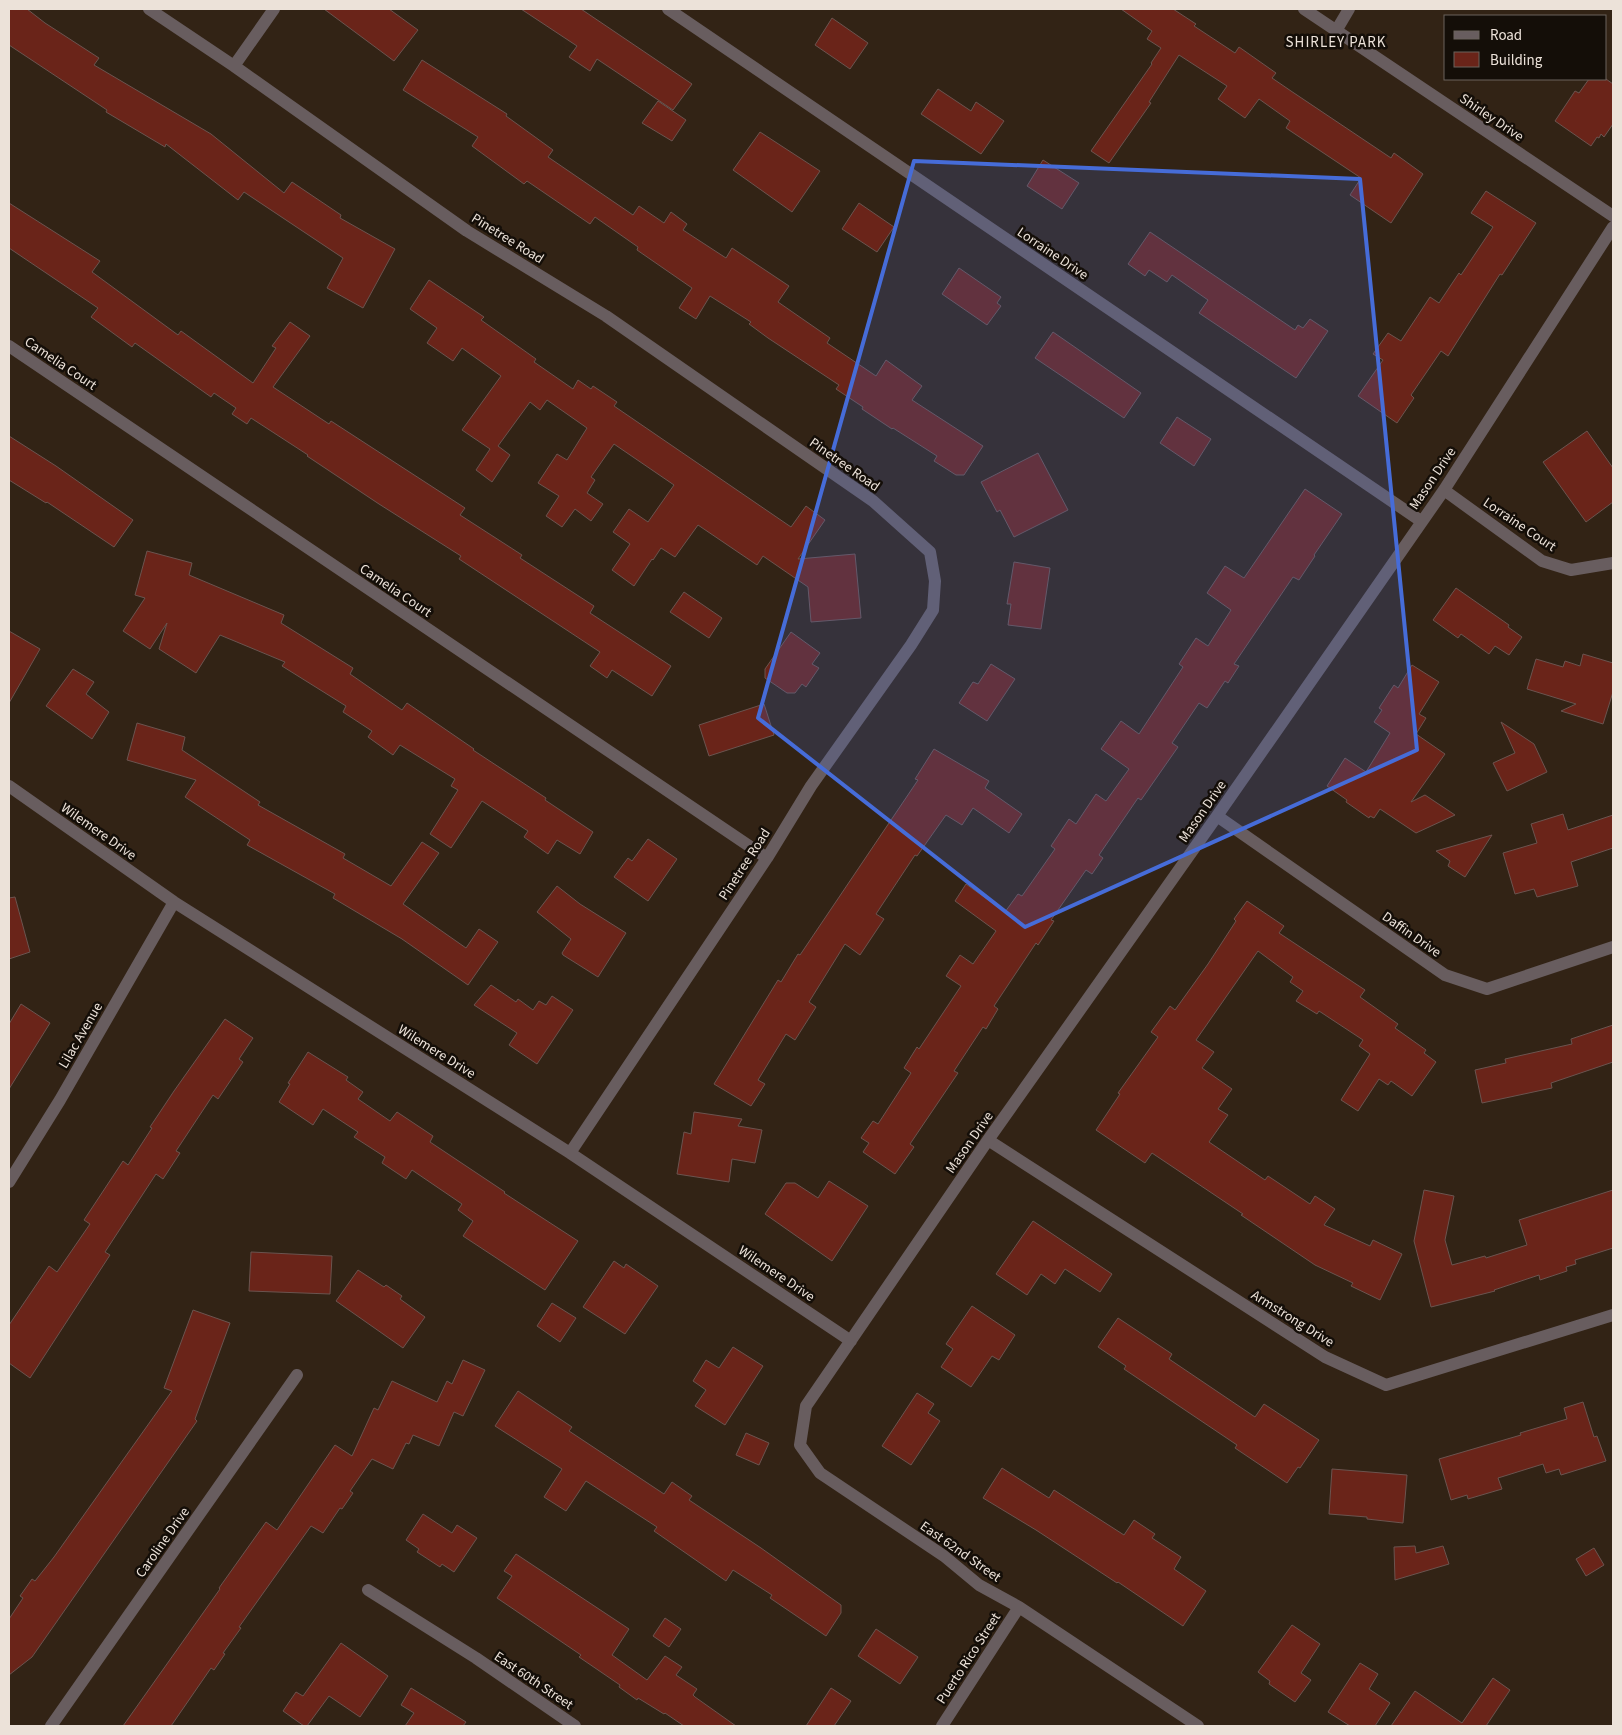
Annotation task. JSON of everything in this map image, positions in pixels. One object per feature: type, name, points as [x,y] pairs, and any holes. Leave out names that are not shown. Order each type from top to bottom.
[{"type":"street","name":"Pinetree Road","points":[[148,9],[234,66],[467,231],[606,316],[865,496],[930,552],[935,581],[933,610],[911,645],[811,786],[767,858],[570,1153]]},
{"type":"street","points":[[234,66],[274,9]]},
{"type":"street","name":"Lorraine Drive","points":[[668,9],[1421,521]]},
{"type":"street","name":"Shirley Drive","points":[[1304,9],[1613,216]]},
{"type":"street","points":[[1336,31],[1349,9]]},
{"type":"street","name":"Mason Drive","points":[[806,1406],[988,1140],[1444,490],[1613,227]]},
{"type":"street","name":"Camelia Court","points":[[9,346],[767,858]]},
{"type":"street","name":"Lorraine Court","points":[[1444,490],[1542,561],[1571,570],[1613,563]]},
{"type":"street","name":"Wilemere Drive","points":[[9,786],[174,902],[570,1153],[851,1341]]},
{"type":"street","name":"Daffin Drive","points":[[1217,816],[1445,975],[1487,989],[1613,947]]},
{"type":"street","name":"Lilac Avenue","points":[[9,1182],[60,1100],[174,902]]},
{"type":"street","name":"Armstrong Drive","points":[[988,1140],[1324,1357],[1386,1385],[1613,1315]]},
{"type":"street","name":"Caroline Drive","points":[[52,1726],[297,1375]]},
{"type":"street","name":"East 62nd Street","points":[[806,1406],[800,1445],[820,1474],[944,1556],[979,1584],[1019,1607],[1198,1726]]},
{"type":"street","name":"East 60th Street","points":[[368,1590],[476,1658],[575,1726]]},
{"type":"street","name":"Puerto Rico Street","points":[[942,1726],[1019,1607]]},
{"type":"highlighted area","points":[[914,161],[1360,179],[1417,750],[1025,927],[758,718]]},
{"type":"building","points":[[9,9],[27,9],[99,58],[94,65],[211,134],[284,193],[292,182],[341,215],[340,218],[395,249],[363,308],[327,288],[343,258],[244,192],[238,200],[166,144],[165,147],[106,112],[107,110],[9,45]]},
{"type":"building","points":[[324,9],[389,9],[418,30],[394,61]]},
{"type":"building","points":[[521,9],[581,9],[692,84],[673,110],[597,59],[590,71],[569,57],[577,46]]},
{"type":"building","points":[[1121,9],[1173,9],[1196,24],[1194,26],[1235,53],[1239,47],[1276,73],[1272,78],[1391,158],[1394,153],[1423,174],[1391,223],[1350,195],[1361,178],[1286,128],[1290,121],[1259,99],[1245,118],[1218,99],[1227,86],[1179,55],[1149,102],[1151,103],[1109,163],[1091,151],[1152,64],[1161,48],[1147,39],[1152,31]]},
{"type":"building","points":[[832,18],[868,43],[850,69],[815,45]]},
{"type":"building","points":[[422,60],[507,114],[506,116],[553,150],[548,157],[633,215],[639,206],[664,223],[671,212],[687,224],[683,230],[726,258],[732,248],[789,286],[778,302],[830,338],[827,343],[876,376],[886,360],[922,386],[912,400],[983,446],[964,475],[956,475],[934,461],[937,456],[862,409],[863,407],[836,389],[839,385],[768,338],[749,324],[751,322],[710,296],[696,319],[679,308],[692,288],[637,250],[638,247],[595,217],[590,224],[527,181],[524,184],[472,146],[478,137],[403,90]]},
{"type":"building","points":[[1588,80],[1607,80],[1613,84],[1613,124],[1604,137],[1601,134],[1591,146],[1555,121],[1575,91],[1579,93]]},
{"type":"building","points":[[938,89],[971,111],[976,102],[1004,121],[981,154],[921,114]]},
{"type":"building","points":[[658,101],[686,120],[672,141],[642,123]]},
{"type":"building","points":[[760,132],[820,171],[792,212],[733,170]]},
{"type":"building","points":[[1043,160],[1079,183],[1062,209],[1027,186]]},
{"type":"building","points":[[1486,191],[1536,223],[1502,275],[1500,274],[1448,356],[1441,351],[1411,395],[1414,398],[1397,423],[1358,396],[1383,360],[1373,354],[1388,333],[1401,341],[1430,297],[1439,303],[1459,273],[1461,275],[1493,227],[1471,213]]},
{"type":"building","points":[[9,203],[100,261],[92,272],[178,335],[181,331],[253,383],[276,348],[272,346],[290,322],[310,336],[273,387],[329,424],[331,421],[465,508],[460,515],[522,555],[520,558],[594,606],[590,613],[671,666],[652,696],[612,670],[607,678],[590,666],[600,652],[459,559],[461,556],[379,504],[251,418],[247,424],[232,414],[236,408],[214,393],[211,397],[135,343],[132,347],[91,317],[98,308],[9,248]]},
{"type":"building","points":[[859,203],[894,227],[877,252],[842,229]]},
{"type":"building","points":[[1150,232],[1295,330],[1298,325],[1303,328],[1310,319],[1328,331],[1296,378],[1199,313],[1208,300],[1172,275],[1167,282],[1149,270],[1145,276],[1128,264]]},
{"type":"building","points":[[959,268],[1001,297],[997,303],[1001,306],[987,325],[942,294]]},
{"type":"building","points":[[429,280],[484,317],[481,320],[536,359],[534,362],[573,389],[578,380],[591,389],[593,386],[617,402],[614,406],[791,527],[806,506],[825,520],[798,559],[855,554],[861,618],[811,622],[808,587],[763,556],[757,565],[698,525],[675,557],[661,548],[634,586],[612,570],[630,544],[613,532],[629,509],[648,522],[674,485],[614,444],[591,477],[595,480],[587,493],[603,504],[591,521],[575,509],[562,527],[546,516],[559,496],[538,483],[557,454],[567,460],[587,428],[547,400],[540,410],[530,402],[498,446],[510,455],[492,482],[476,470],[490,449],[462,430],[501,376],[462,348],[453,361],[427,343],[437,328],[410,309]]},
{"type":"building","points":[[1053,332],[1141,393],[1124,418],[1035,358]]},
{"type":"building","points":[[1177,417],[1211,439],[1194,466],[1160,443]]},
{"type":"building","points":[[1587,431],[1613,468],[1613,502],[1586,522],[1543,462]]},
{"type":"building","points":[[9,436],[56,466],[133,520],[114,547],[47,502],[9,480]]},
{"type":"building","points":[[1038,453],[1068,510],[1014,537],[1000,510],[997,512],[981,482]]},
{"type":"building","points":[[1305,489],[1342,514],[1299,580],[1293,577],[1234,664],[1239,666],[1228,683],[1225,681],[1207,708],[1199,703],[1172,743],[1178,747],[1141,800],[1138,798],[1099,855],[1103,858],[1092,874],[1086,870],[1051,920],[1054,921],[1038,945],[1036,943],[994,1006],[998,1009],[986,1029],[983,1027],[954,1071],[958,1073],[910,1144],[914,1147],[895,1174],[863,1152],[869,1143],[861,1138],[873,1121],[878,1124],[911,1073],[904,1068],[961,986],[946,976],[960,955],[973,964],[996,931],[955,901],[966,884],[1005,912],[1018,894],[1022,896],[1055,849],[1051,846],[1069,819],[1076,824],[1096,794],[1106,801],[1129,769],[1101,749],[1121,721],[1139,734],[1183,667],[1179,664],[1196,638],[1208,646],[1231,610],[1207,593],[1225,566],[1244,578]]},
{"type":"building","points":[[147,551],[192,563],[189,575],[284,615],[281,623],[353,668],[350,674],[402,710],[407,703],[473,750],[546,798],[545,800],[593,832],[580,854],[557,840],[548,854],[524,837],[528,831],[482,801],[451,848],[430,834],[458,790],[451,786],[455,779],[400,745],[393,755],[368,737],[372,731],[343,712],[346,706],[282,666],[285,662],[220,635],[196,673],[159,649],[167,623],[150,649],[123,631],[145,598],[135,595]]},
{"type":"building","points":[[1014,562],[1050,568],[1041,629],[1008,625],[1011,604],[1007,604]]},
{"type":"building","points":[[1456,588],[1509,625],[1508,627],[1522,637],[1509,655],[1495,646],[1489,654],[1461,634],[1458,638],[1433,620]]},
{"type":"building","points":[[684,592],[722,618],[709,638],[670,612]]},
{"type":"building","points":[[9,631],[40,649],[9,703]]},
{"type":"building","points":[[791,632],[820,653],[812,664],[819,668],[806,687],[802,684],[795,693],[787,693],[765,678],[765,669]]},
{"type":"building","points":[[1583,654],[1613,663],[1613,692],[1603,724],[1561,711],[1576,704],[1527,689],[1536,659],[1563,667],[1565,661],[1580,666]]},
{"type":"building","points":[[991,664],[1015,679],[987,721],[959,703],[973,682],[978,684]]},
{"type":"building","points":[[1412,665],[1439,682],[1419,714],[1426,718],[1416,734],[1445,754],[1411,802],[1425,795],[1455,815],[1416,833],[1380,809],[1374,818],[1370,816],[1369,818],[1327,786],[1345,758],[1366,772],[1390,733],[1374,722],[1382,710],[1379,708],[1394,685],[1398,688]]},
{"type":"building","points":[[73,669],[94,682],[86,694],[109,712],[92,739],[46,706]]},
{"type":"building","points":[[764,704],[774,735],[709,756],[699,725]]},
{"type":"building","points":[[1501,722],[1534,744],[1547,772],[1507,791],[1493,763],[1515,753]]},
{"type":"building","points":[[137,723],[185,737],[182,750],[260,802],[258,805],[345,854],[343,858],[391,886],[422,842],[439,853],[403,904],[466,948],[479,929],[498,942],[468,985],[402,939],[333,898],[335,894],[247,845],[250,840],[185,797],[196,780],[127,760]]},
{"type":"building","points":[[934,749],[989,781],[985,788],[1022,814],[1009,833],[973,808],[962,825],[946,815],[917,856],[915,855],[876,914],[884,919],[860,955],[845,944],[809,1002],[816,1007],[795,1040],[786,1034],[758,1080],[765,1084],[751,1106],[714,1084],[778,980],[781,982],[798,954],[800,955],[918,780],[915,779]]},
{"type":"building","points":[[1563,814],[1568,830],[1613,815],[1613,848],[1571,862],[1578,886],[1537,897],[1534,889],[1515,894],[1503,853],[1537,843],[1531,824]]},
{"type":"building","points":[[1492,835],[1465,877],[1448,866],[1450,861],[1436,851]]},
{"type":"building","points":[[648,839],[677,859],[648,901],[614,877],[628,858],[632,861]]},
{"type":"building","points":[[557,886],[580,904],[626,933],[598,977],[563,955],[562,953],[571,939],[537,912]]},
{"type":"building","points":[[15,897],[30,952],[9,959],[9,898]]},
{"type":"building","points":[[1247,901],[1284,926],[1279,933],[1365,990],[1360,997],[1398,1024],[1395,1028],[1426,1050],[1424,1053],[1436,1062],[1412,1096],[1391,1081],[1388,1085],[1379,1079],[1358,1111],[1341,1100],[1370,1054],[1359,1046],[1363,1040],[1319,1011],[1317,1014],[1296,1001],[1303,991],[1290,982],[1293,977],[1258,951],[1196,1040],[1214,1052],[1202,1068],[1232,1089],[1218,1109],[1228,1115],[1209,1142],[1265,1180],[1268,1176],[1310,1204],[1315,1196],[1335,1209],[1324,1225],[1370,1246],[1373,1240],[1402,1254],[1380,1300],[1351,1286],[1353,1283],[1315,1265],[1152,1153],[1145,1163],[1096,1130],[1120,1094],[1118,1093],[1158,1037],[1151,1032],[1170,1006],[1175,1010],[1208,964],[1236,921],[1234,919]]},
{"type":"building","points":[[491,985],[516,1002],[518,999],[533,1010],[539,1001],[546,1005],[552,996],[573,1010],[537,1064],[509,1045],[517,1033],[474,1005]]},
{"type":"building","points":[[21,1004],[50,1023],[9,1089],[9,1024]]},
{"type":"building","points":[[225,1019],[253,1038],[239,1059],[243,1062],[218,1099],[213,1095],[176,1151],[180,1153],[163,1179],[156,1174],[105,1252],[110,1255],[30,1378],[9,1363],[9,1325],[49,1266],[57,1272],[90,1224],[84,1220],[123,1161],[128,1165],[152,1128],[150,1127]]},
{"type":"building","points":[[1613,1025],[1613,1062],[1551,1083],[1552,1088],[1482,1103],[1475,1070],[1506,1063],[1505,1059],[1572,1044],[1571,1039]]},
{"type":"building","points":[[308,1052],[348,1077],[346,1080],[363,1092],[358,1099],[390,1121],[397,1112],[433,1136],[430,1142],[578,1241],[545,1290],[463,1236],[473,1221],[458,1210],[462,1204],[412,1170],[406,1179],[382,1163],[385,1157],[354,1137],[358,1132],[323,1109],[313,1125],[279,1102],[290,1084],[288,1083]]},
{"type":"building","points":[[694,1112],[742,1119],[738,1126],[762,1130],[755,1163],[732,1159],[729,1182],[677,1174],[684,1132],[691,1134]]},
{"type":"building","points":[[829,1181],[868,1206],[832,1261],[765,1214],[786,1183],[795,1183],[818,1198]]},
{"type":"building","points":[[1424,1190],[1454,1196],[1445,1240],[1452,1265],[1485,1256],[1486,1258],[1527,1245],[1519,1220],[1613,1190],[1613,1248],[1575,1260],[1576,1264],[1566,1267],[1567,1271],[1540,1280],[1539,1275],[1495,1291],[1431,1307],[1414,1241]]},
{"type":"building","points":[[1033,1221],[1112,1274],[1100,1292],[1065,1269],[1055,1284],[1041,1274],[1027,1295],[996,1274]]},
{"type":"building","points":[[251,1252],[332,1256],[330,1294],[249,1291]]},
{"type":"building","points":[[614,1261],[624,1268],[626,1264],[658,1286],[625,1334],[583,1307]]},
{"type":"building","points":[[358,1270],[402,1296],[400,1299],[425,1317],[403,1348],[336,1301]]},
{"type":"building","points":[[552,1303],[576,1318],[560,1342],[537,1326]]},
{"type":"building","points":[[972,1306],[1015,1335],[999,1360],[992,1356],[971,1387],[941,1367],[953,1349],[946,1344]]},
{"type":"building","points":[[193,1310],[230,1323],[195,1419],[197,1421],[32,1657],[9,1675],[9,1619],[23,1598],[20,1596],[32,1579],[35,1581],[54,1557],[172,1391],[164,1388]]},
{"type":"building","points":[[1118,1318],[1172,1354],[1169,1359],[1255,1417],[1264,1404],[1319,1440],[1287,1483],[1235,1448],[1237,1445],[1124,1369],[1126,1366],[1098,1347]]},
{"type":"building","points":[[733,1347],[763,1366],[725,1425],[695,1406],[706,1390],[693,1381],[706,1360],[719,1368]]},
{"type":"building","points":[[463,1360],[485,1370],[463,1416],[454,1412],[439,1446],[413,1435],[409,1444],[406,1443],[393,1469],[372,1459],[350,1491],[353,1493],[323,1533],[311,1526],[239,1627],[241,1628],[223,1653],[225,1654],[214,1670],[211,1668],[171,1726],[123,1726],[266,1522],[277,1530],[335,1445],[352,1456],[374,1408],[378,1410],[392,1381],[437,1402],[447,1381],[452,1384]]},
{"type":"building","points":[[518,1391],[572,1427],[569,1431],[664,1494],[672,1482],[692,1496],[689,1500],[841,1605],[841,1613],[826,1636],[770,1598],[772,1595],[733,1570],[726,1581],[654,1531],[657,1527],[586,1481],[566,1511],[544,1497],[562,1469],[495,1426]]},
{"type":"building","points":[[917,1393],[934,1404],[928,1413],[940,1421],[911,1465],[882,1446]]},
{"type":"building","points":[[1583,1402],[1594,1437],[1597,1436],[1606,1461],[1561,1475],[1559,1469],[1546,1473],[1543,1464],[1498,1478],[1502,1489],[1468,1499],[1467,1495],[1451,1500],[1439,1459],[1521,1435],[1520,1433],[1567,1419],[1564,1408]]},
{"type":"building","points":[[746,1433],[769,1443],[759,1465],[736,1455]]},
{"type":"building","points":[[1002,1468],[1049,1498],[1054,1490],[1124,1535],[1134,1520],[1155,1534],[1152,1538],[1181,1557],[1174,1569],[1206,1591],[1183,1626],[1118,1582],[983,1498]]},
{"type":"building","points":[[1332,1469],[1407,1475],[1403,1523],[1367,1519],[1367,1517],[1329,1514]]},
{"type":"building","points":[[423,1514],[452,1533],[457,1525],[477,1538],[454,1572],[442,1564],[440,1567],[417,1552],[419,1549],[406,1540]]},
{"type":"building","points":[[1415,1546],[1416,1553],[1443,1546],[1449,1564],[1395,1580],[1394,1547]]},
{"type":"building","points":[[1594,1548],[1604,1565],[1586,1576],[1576,1559]]},
{"type":"building","points":[[516,1554],[629,1629],[612,1655],[647,1680],[665,1656],[682,1667],[676,1675],[697,1689],[693,1695],[695,1697],[736,1726],[684,1726],[638,1698],[637,1700],[619,1687],[620,1685],[579,1657],[581,1655],[497,1598],[512,1576],[504,1571]]},
{"type":"building","points":[[665,1618],[681,1629],[669,1647],[653,1636]]},
{"type":"building","points":[[1292,1625],[1320,1644],[1301,1673],[1311,1680],[1295,1702],[1269,1684],[1270,1681],[1258,1672]]},
{"type":"building","points":[[876,1629],[918,1657],[900,1684],[858,1656]]},
{"type":"building","points":[[341,1643],[388,1676],[360,1717],[329,1696],[307,1726],[304,1726],[283,1711],[296,1692],[303,1696]]},
{"type":"building","points":[[1360,1663],[1378,1674],[1369,1689],[1390,1703],[1375,1726],[1350,1726],[1328,1712]]},
{"type":"building","points":[[1493,1678],[1510,1690],[1486,1726],[1391,1726],[1415,1691],[1462,1723]]},
{"type":"building","points":[[411,1688],[466,1722],[463,1726],[405,1726],[414,1713],[401,1705]]},
{"type":"building","points":[[831,1688],[851,1701],[834,1726],[806,1726]]},
{"type":"district","name":"SHIRLEY PARK","points":[[1336,42]]}]
